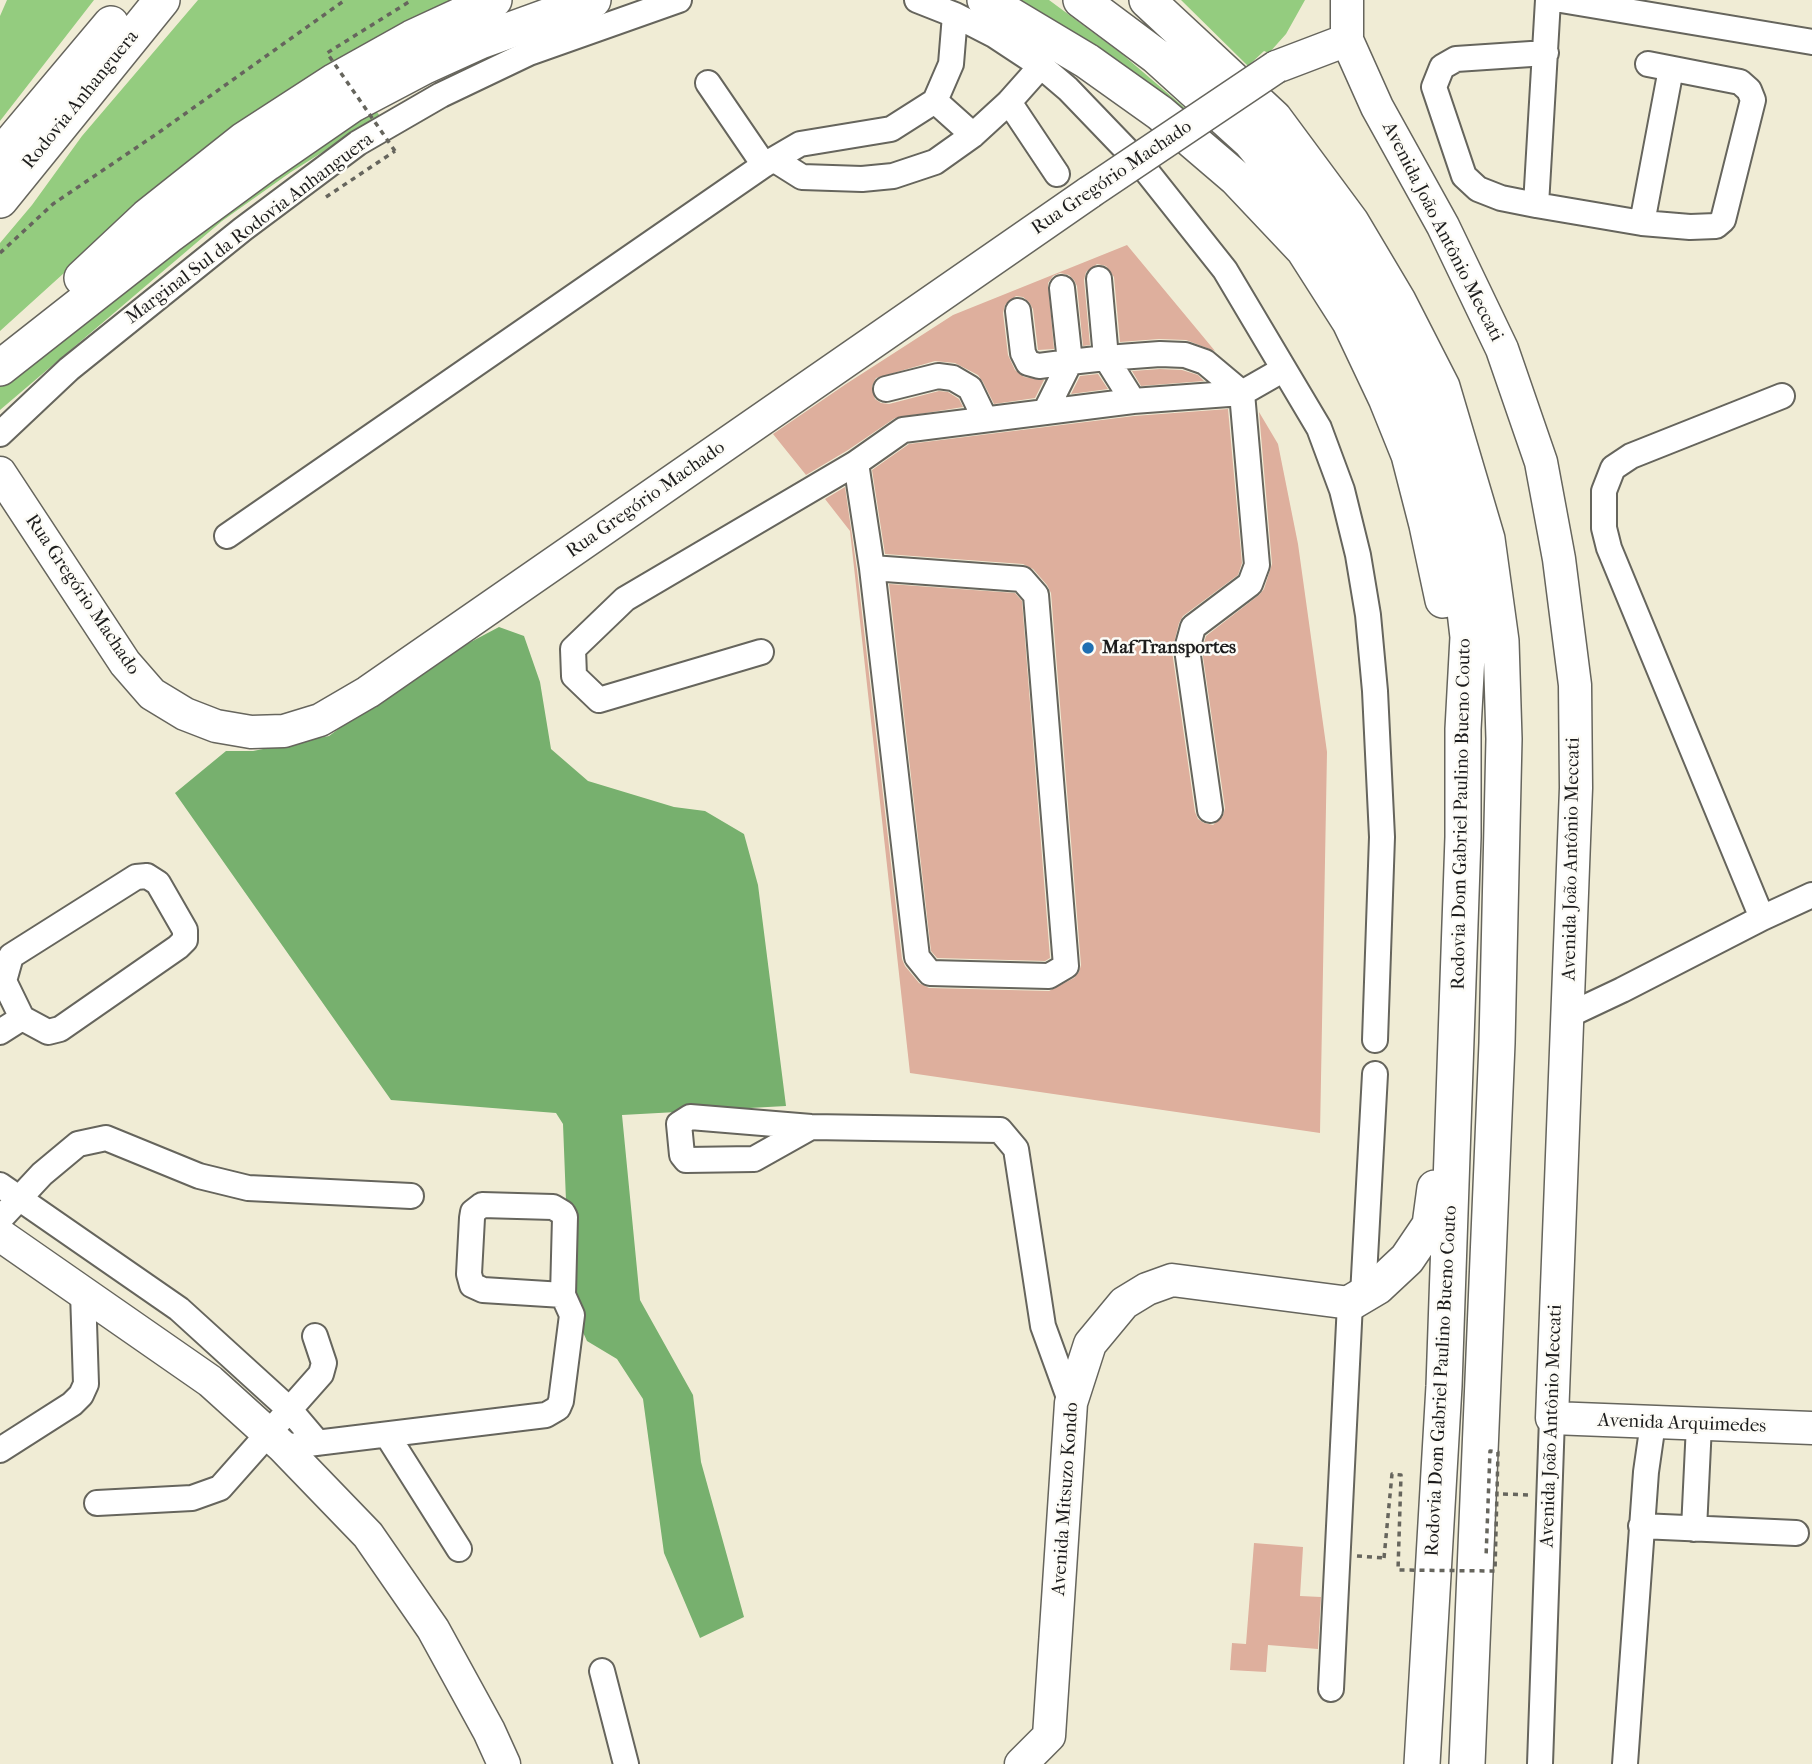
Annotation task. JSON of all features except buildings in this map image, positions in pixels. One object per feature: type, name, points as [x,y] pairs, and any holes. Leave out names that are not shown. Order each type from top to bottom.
[{"type":"highway","name":"Rodovia Anhanguera","points":[[0,156],[131,0]]},
{"type":"highway","name":"Rodovia Anhanguera","points":[[0,200],[162,0]]},
{"type":"highway","points":[[0,355],[146,217],[244,139],[335,81],[412,38],[494,0]]},
{"type":"highway","points":[[0,368],[168,236],[351,105],[480,41],[593,0]]},
{"type":"highway","name":"Rodovia Dom Gabriel Paulino Bueno Couto","points":[[1081,0],[1156,56],[1250,141],[1324,231],[1376,315],[1413,393],[1439,465],[1457,542],[1468,637],[1463,729],[1463,836],[1444,1386],[1422,1764]]},
{"type":"highway","name":"Rodovia Dom Gabriel Paulino Bueno Couto","points":[[1147,0],[1274,118],[1351,222],[1398,301],[1442,387],[1487,538],[1501,641],[1504,777],[1495,1097],[1467,1764]]},
{"type":"highway","points":[[1159,0],[1205,52]]},
{"type":"highway","points":[[970,7],[1087,61],[1160,113],[1236,178],[1304,250],[1350,323],[1386,398],[1409,455],[1451,637],[1463,729]]},
{"type":"highway","points":[[1357,1299],[1377,1287],[1407,1259],[1430,1225],[1457,1028]]},
{"type":"main road","name":"Avenida João Antônio Meccati","points":[[1347,0],[1347,40],[1377,107],[1443,226],[1503,349],[1541,462],[1559,559],[1574,685],[1576,788],[1552,1418]]},
{"type":"main road","name":"Rua Gregório Machado","points":[[0,472],[125,663],[152,694],[185,714],[216,726],[251,732],[284,730],[320,720],[368,692],[1090,192],[1276,67],[1347,40]]},
{"type":"main road","points":[[0,1235],[210,1381],[275,1440],[375,1546],[433,1629],[504,1764]]},
{"type":"main road","name":"Avenida Mitsuzo Kondo","points":[[1021,1764],[1049,1735],[1071,1402],[1090,1344],[1124,1303],[1147,1289],[1172,1280],[1357,1299]]},
{"type":"main road","name":"Avenida Arquimedes","points":[[1552,1418],[1812,1428]]},
{"type":"street","name":"Marginal Sul da Rodovia Anhanguera","points":[[0,434],[80,360],[243,229],[358,143],[440,95],[529,52],[679,0]]},
{"type":"street","points":[[917,0],[970,7],[995,35],[1041,66],[1068,89],[1144,168],[1225,270],[1319,428],[1342,490],[1358,555],[1376,691],[1382,837],[1375,1040]]},
{"type":"street","points":[[1536,205],[1548,0]]},
{"type":"street","points":[[1561,0],[1812,42]]},
{"type":"street","points":[[227,536],[800,144],[891,129],[935,101],[970,7]]},
{"type":"street","points":[[1546,53],[1456,59],[1442,67],[1434,87],[1464,176],[1478,189],[1501,198],[1642,223],[1716,226],[1723,220],[1753,100],[1749,90],[1740,82],[1660,66],[1642,223]]},
{"type":"street","points":[[708,83],[770,163],[802,177],[862,179],[893,176],[934,162],[973,135],[1009,102],[1041,66]]},
{"type":"street","points":[[935,101],[973,135]]},
{"type":"street","points":[[1009,102],[1058,174]]},
{"type":"street","points":[[1100,279],[1106,358],[1133,401]]},
{"type":"street","points":[[1045,412],[1070,362],[1062,288]]},
{"type":"street","points":[[1018,311],[1023,353],[1028,363],[1039,366],[1106,358],[1185,355],[1205,362],[1242,393],[1257,565],[1251,584],[1192,628],[1187,649],[1210,810]]},
{"type":"street","points":[[761,652],[598,700],[574,677],[573,649],[625,598],[856,463],[903,430],[1133,401],[1242,393],[1284,369]]},
{"type":"street","points":[[886,389],[938,376],[953,378],[970,388],[985,419]]},
{"type":"street","points":[[1762,918],[1609,548],[1604,528],[1604,491],[1613,468],[1631,456],[1783,396]]},
{"type":"street","points":[[856,463],[872,568],[917,957],[930,973],[1049,976],[1066,966],[1036,595],[1023,579],[872,568]]},
{"type":"street","points":[[147,876],[158,883],[185,930],[185,940],[178,947],[60,1030],[48,1032],[22,1018],[4,981],[10,956],[136,877],[147,876]]},
{"type":"street","points":[[1569,1015],[1812,895]]},
{"type":"street","points":[[0,1032],[22,1018]]},
{"type":"street","points":[[1331,1689],[1375,1074]]},
{"type":"street","points":[[811,1127],[1000,1130],[1016,1149],[1043,1326],[1071,1402]]},
{"type":"street","points":[[0,1219],[10,1191],[42,1174],[78,1144],[106,1138],[199,1176],[248,1188],[411,1196]]},
{"type":"street","points":[[10,1191],[179,1309],[290,1410],[318,1443]]},
{"type":"street","points":[[275,1440],[318,1443],[546,1415],[558,1408],[572,1315],[563,1295],[566,1223],[563,1213],[552,1208],[487,1204],[477,1208],[472,1218],[469,1274],[472,1285],[483,1290],[563,1295]]},
{"type":"street","points":[[0,1450],[72,1404],[81,1395],[86,1384],[83,1292]]},
{"type":"street","points":[[97,1503],[192,1498],[220,1488],[275,1440],[290,1410],[321,1374],[324,1363],[315,1336]]},
{"type":"street","name":"Avenida João Antônio Meccati","points":[[1540,1764],[1552,1418]]},
{"type":"street","points":[[1625,1764],[1641,1526],[1653,1423]]},
{"type":"street","points":[[1694,1529],[1699,1424]]},
{"type":"street","points":[[387,1434],[459,1549]]},
{"type":"street","points":[[1641,1526],[1796,1533]]},
{"type":"street","points":[[602,1671],[626,1764]]},
{"type":"path","points":[[0,253],[53,204],[345,0]]},
{"type":"path","points":[[318,202],[395,151],[327,53],[412,0]]},
{"type":"path","points":[[1384,1558],[1392,1474],[1401,1475],[1398,1570],[1495,1571],[1498,1452],[1490,1451],[1486,1558]]},
{"type":"path","points":[[1497,1493],[1550,1496]]},
{"type":"green space","points":[[7,0],[94,0],[0,121],[0,16]]},
{"type":"green space","points":[[198,0],[464,0],[138,206],[0,331],[0,243],[32,205],[82,136]]},
{"type":"green space","points":[[1006,0],[1049,0],[1122,54],[1186,109],[1177,116]]},
{"type":"green space","points":[[1181,0],[1305,0],[1286,34],[1269,53],[1264,51],[1248,66]]},
{"type":"green space","points":[[373,107],[380,116],[291,172],[222,221],[0,410],[0,384],[93,309]]},
{"type":"green space","points":[[499,627],[524,636],[540,682],[551,749],[588,781],[674,807],[705,811],[744,834],[758,885],[786,1106],[622,1115],[640,1300],[693,1395],[701,1462],[744,1617],[700,1638],[664,1553],[643,1399],[617,1359],[587,1341],[570,1304],[563,1124],[556,1113],[391,1100],[175,793],[226,751],[253,751],[329,736],[416,671]]},
{"type":"place","name":"Maf Transportes","points":[[1088,648]]}]
